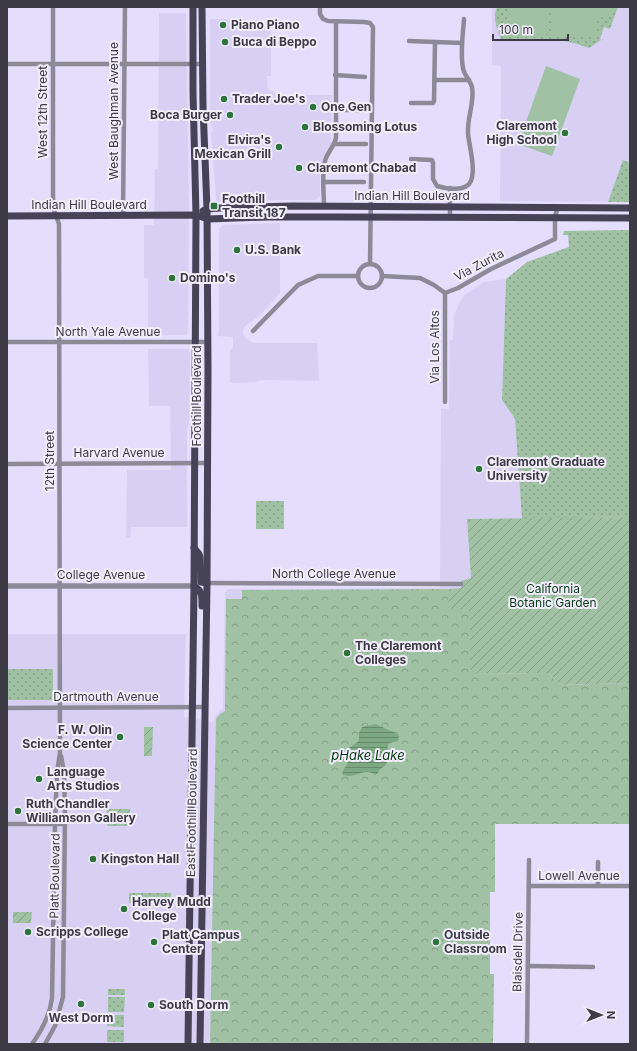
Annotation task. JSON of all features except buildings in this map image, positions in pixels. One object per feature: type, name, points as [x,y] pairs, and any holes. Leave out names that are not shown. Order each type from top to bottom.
[{"type":"main road","points":[[193,7],[193,64]]},
{"type":"main road","points":[[202,7],[202,64]]},
{"type":"main road","name":"Foothill Boulevard","points":[[193,64],[196,215],[194,586]]},
{"type":"main road","name":"Foothill Boulevard","points":[[202,64],[208,219],[207,583]]},
{"type":"main road","name":"Indian Hill Boulevard","points":[[196,215],[207,209],[292,206],[630,208]]},
{"type":"main road","name":"Indian Hill Boulevard","points":[[7,216],[196,215],[208,219],[267,217],[555,216],[630,218]]},
{"type":"main road","points":[[194,548],[200,554],[201,582],[207,583]]},
{"type":"main road","name":"East Foothill Boulevard","points":[[200,1044],[207,583]]},
{"type":"main road","points":[[194,586],[200,589],[202,613],[206,624]]},
{"type":"main road","name":"East Foothill Boulevard","points":[[188,1044],[194,586]]},
{"type":"street","name":"West 12th Street","points":[[54,7],[53,206],[56,216]]},
{"type":"street","name":"West Baughman Avenue","points":[[123,216],[126,7]]},
{"type":"street","points":[[320,7],[320,14],[323,19],[336,22],[364,22],[370,23],[373,27],[370,264]]},
{"type":"street","points":[[411,159],[432,160],[433,179],[437,186],[463,188],[471,181],[472,161],[468,130],[472,87],[462,67],[464,19]]},
{"type":"street","points":[[324,206],[324,167],[326,158],[335,144],[336,138],[336,22]]},
{"type":"street","points":[[409,41],[462,43]]},
{"type":"street","points":[[411,103],[433,103],[434,101],[436,42]]},
{"type":"street","points":[[7,64],[202,64]]},
{"type":"street","points":[[335,75],[365,76]]},
{"type":"street","points":[[435,80],[469,80]]},
{"type":"street","points":[[336,110],[365,110]]},
{"type":"street","points":[[335,144],[366,144]]},
{"type":"street","points":[[324,182],[364,182]]},
{"type":"street","points":[[450,188],[450,217]]},
{"type":"street","name":"Via Zurita","points":[[382,276],[420,278],[434,285],[445,293],[458,288],[491,269],[555,239],[555,216],[558,207]]},
{"type":"street","name":"12th Street","points":[[56,216],[59,224],[60,707]]},
{"type":"street","points":[[370,264],[378,268],[382,276],[378,285],[370,288],[361,285],[358,276],[361,268],[370,264]]},
{"type":"street","points":[[253,331],[298,285],[318,276],[358,276]]},
{"type":"street","name":"Via Los Altos","points":[[445,293],[445,402]]},
{"type":"street","name":"North Yale Avenue","points":[[7,342],[208,342]]},
{"type":"street","name":"Harvard Avenue","points":[[7,464],[208,463]]},
{"type":"street","name":"North College Avenue","points":[[207,583],[461,584]]},
{"type":"street","name":"College Avenue","points":[[7,586],[194,586]]},
{"type":"street","name":"Platt Boulevard","points":[[32,1044],[45,1023],[51,1007],[52,998],[55,824],[57,772],[60,753],[60,707]]},
{"type":"street","name":"Dartmouth Avenue","points":[[7,708],[205,707]]},
{"type":"street","name":"Platt Boulevard","points":[[46,1044],[56,1026],[62,997],[65,824],[64,772],[60,753]]},
{"type":"street","points":[[7,824],[65,824]]},
{"type":"street","name":"Blaisdell Drive","points":[[526,1044],[529,860]]},
{"type":"street","points":[[598,862],[598,886]]},
{"type":"street","name":"Lowell Avenue","points":[[529,886],[630,886]]},
{"type":"street","points":[[528,966],[593,967]]},
{"type":"shaded area","name":"Claremont High School","points":[[492,7],[630,7],[630,202],[500,201],[501,66],[492,65]]},
{"type":"shaded area","points":[[159,13],[186,13],[189,203],[188,333],[186,335],[148,335],[148,279],[144,278],[144,225],[154,225],[155,169],[158,169]]},
{"type":"shaded area","points":[[210,19],[246,19],[246,26],[271,26],[271,76],[267,76],[268,89],[280,95],[332,95],[331,149],[320,165],[320,196],[315,200],[252,200],[218,202],[216,200],[211,133],[213,130],[210,122]]},
{"type":"shaded area","points":[[280,223],[280,294],[258,317],[245,326],[243,331],[244,336],[254,343],[317,343],[319,381],[261,380],[256,382],[230,383],[230,350],[233,348],[233,337],[218,336],[219,229],[223,225]]},
{"type":"shaded area","name":"The Claremont Colleges","points":[[506,279],[502,400],[515,419],[522,519],[467,519],[471,578],[471,674],[548,673],[560,685],[630,683],[630,824],[495,824],[495,892],[490,892],[490,974],[494,974],[493,1044],[7,1044],[7,634],[186,634],[184,717],[213,722],[217,714],[223,708],[225,592],[228,589],[440,588],[441,409],[449,409],[450,340],[453,340],[454,314],[464,295],[484,282]]},
{"type":"shaded area","points":[[148,349],[188,349],[190,352],[189,427],[187,428],[187,527],[131,527],[130,538],[126,538],[127,470],[171,470],[170,406],[149,406]]},
{"type":"green space","points":[[497,7],[618,7],[610,29],[604,27],[601,40],[589,48],[578,44],[556,40],[501,39],[495,19]]},
{"type":"green space","points":[[510,7],[547,7],[546,35],[509,33]]},
{"type":"green space","points":[[552,7],[612,7],[608,19],[596,16],[595,37],[551,35]]},
{"type":"green space","points":[[546,66],[580,79],[552,156],[518,144]]},
{"type":"green space","points":[[623,160],[630,163],[630,202],[608,202]]},
{"type":"green space","points":[[630,230],[630,517],[522,519],[515,419],[502,400],[506,279],[527,262],[569,247],[568,235],[563,235],[564,231]]},
{"type":"green space","points":[[256,501],[284,501],[284,529],[256,529]]},
{"type":"green space","name":"California Botanic Garden","points":[[630,517],[630,683],[560,685],[548,673],[470,674],[470,612],[448,607],[449,589],[461,588],[461,581],[471,578],[467,519]]},
{"type":"green space","points":[[449,589],[449,607],[470,612],[471,674],[548,673],[560,685],[630,683],[630,824],[495,824],[495,892],[490,892],[490,974],[494,974],[493,1044],[210,1044],[216,719],[225,711],[226,599],[242,599],[242,590]]},
{"type":"green space","points":[[7,669],[53,669],[53,700],[7,700]]},
{"type":"green space","points":[[144,727],[153,727],[152,756],[144,756]]},
{"type":"green space","points":[[107,809],[130,809],[130,826],[107,826]]},
{"type":"green space","points":[[129,893],[171,893],[171,903],[129,903]]},
{"type":"green space","points":[[13,912],[32,912],[31,923],[13,923]]},
{"type":"green space","points":[[108,989],[125,989],[125,995],[108,995]]},
{"type":"green space","points":[[108,997],[125,997],[124,1012],[108,1012]]},
{"type":"green space","points":[[108,1015],[124,1015],[124,1027],[107,1026]]},
{"type":"green space","points":[[107,1030],[124,1030],[124,1042],[107,1042]]},
{"type":"water","name":"pHake Lake","points":[[376,724],[399,736],[398,741],[389,743],[385,756],[387,763],[385,766],[375,775],[367,772],[350,776],[342,774],[348,762],[346,751],[359,740],[359,733],[362,727]]},
{"type":"place","name":"Piano Piano","points":[[223,25]]},
{"type":"place","name":"Buca di Beppo","points":[[225,42]]},
{"type":"place","name":"Trader Joe's","points":[[224,99]]},
{"type":"place","name":"One Gen","points":[[313,107]]},
{"type":"place","name":"Boca Burger","points":[[230,115]]},
{"type":"place","name":"Blossoming Lotus","points":[[305,127]]},
{"type":"place","name":"Claremont High School","points":[[565,133]]},
{"type":"place","name":"Elvira's Mexican Grill","points":[[279,147]]},
{"type":"place","name":"Claremont Chabad","points":[[299,168]]},
{"type":"place","name":"Foothill Transit 187","points":[[214,206]]},
{"type":"place","name":"U.S. Bank","points":[[237,250]]},
{"type":"place","name":"Domino's","points":[[172,278]]},
{"type":"place","name":"Claremont Graduate University","points":[[479,469]]},
{"type":"place","name":"The Claremont Colleges","points":[[347,653]]},
{"type":"place","name":"F. W. Olin Science Center","points":[[120,737]]},
{"type":"place","name":"Language Arts Studios","points":[[39,779]]},
{"type":"place","name":"Ruth Chandler Williamson Gallery","points":[[18,811]]},
{"type":"place","name":"Kingston Hall","points":[[93,859]]},
{"type":"place","name":"Harvey Mudd College","points":[[124,909]]},
{"type":"place","name":"Scripps College","points":[[28,932]]},
{"type":"place","name":"Platt Campus Center","points":[[154,942]]},
{"type":"place","name":"Outside Classroom","points":[[436,942]]},
{"type":"place","name":"West Dorm","points":[[81,1004]]},
{"type":"place","name":"South Dorm","points":[[151,1005]]}]
